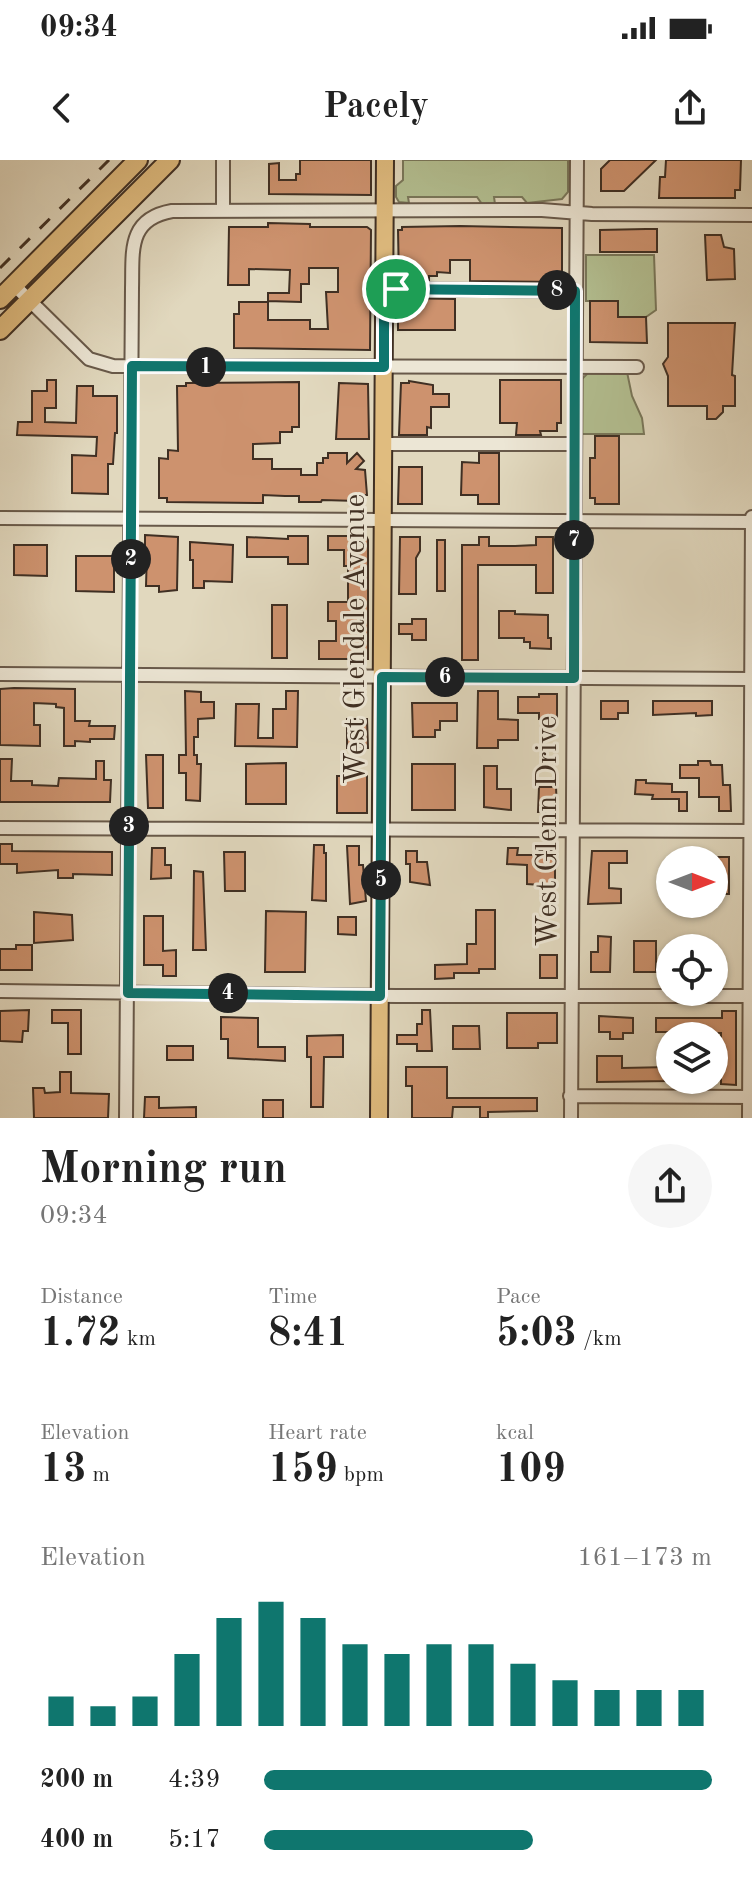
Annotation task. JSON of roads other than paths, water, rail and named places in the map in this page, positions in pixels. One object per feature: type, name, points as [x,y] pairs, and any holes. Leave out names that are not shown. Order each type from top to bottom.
[{"type":"highway","points":[[0,299],[138,160]]},
{"type":"highway","points":[[0,330],[170,160]]},
{"type":"main road","name":"West Glendale Avenue","points":[[379,1118],[385,160]]},
{"type":"street","points":[[223,160],[223,211]]},
{"type":"street","name":"West Glenn Drive","points":[[571,1118],[577,160]]},
{"type":"street","points":[[126,1118],[133,247],[138,231],[147,220],[172,211],[385,210],[752,215]]},
{"type":"street","points":[[14,285],[89,359],[106,365],[637,367]]},
{"type":"street","points":[[384,289],[575,291]]},
{"type":"street","points":[[383,444],[574,444]]},
{"type":"street","points":[[749,1118],[752,516]]},
{"type":"street","points":[[0,518],[752,522]]},
{"type":"street","points":[[0,674],[750,679]]},
{"type":"street","points":[[0,828],[751,831]]},
{"type":"street","points":[[0,991],[380,996],[750,996]]},
{"type":"street","points":[[570,1096],[749,1097]]},
{"type":"railway","points":[[0,268],[109,160]]}]
